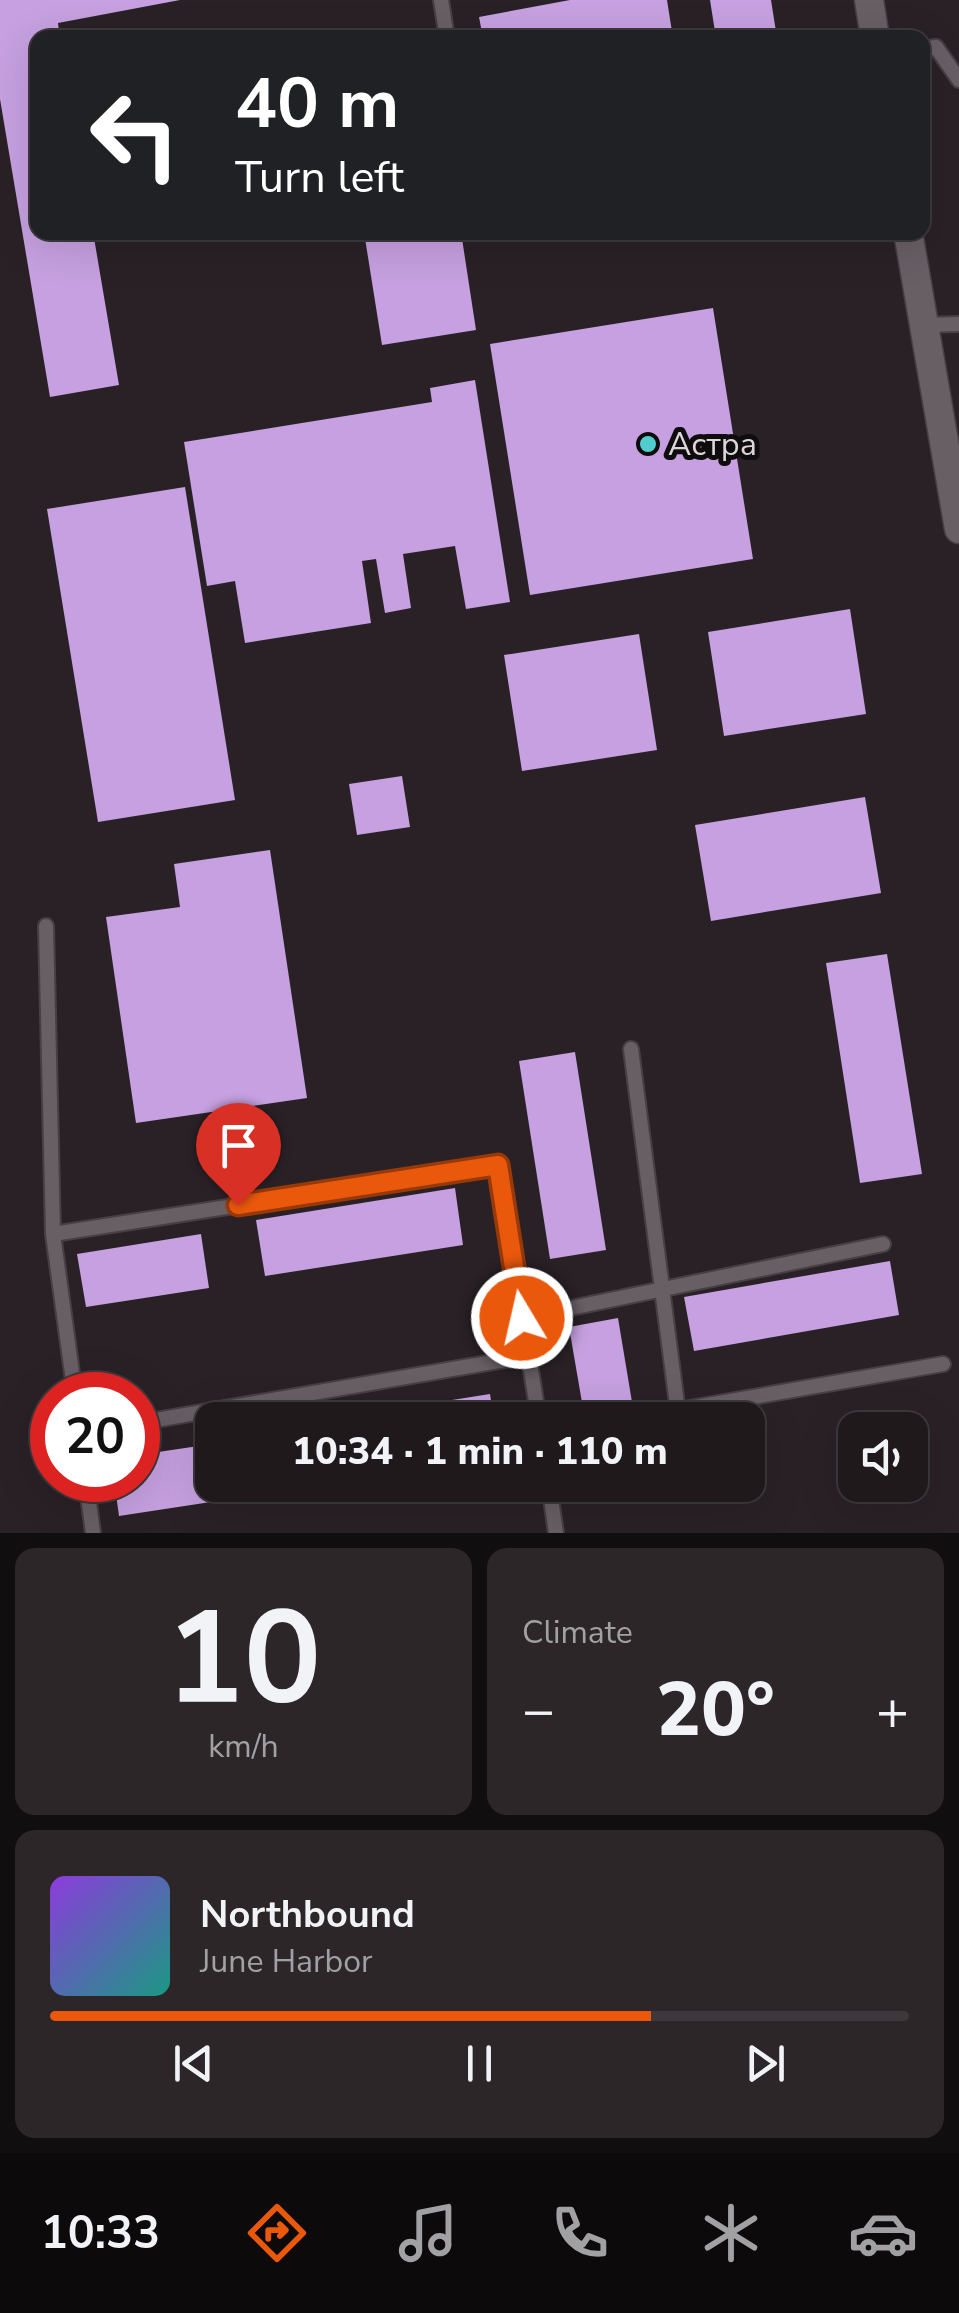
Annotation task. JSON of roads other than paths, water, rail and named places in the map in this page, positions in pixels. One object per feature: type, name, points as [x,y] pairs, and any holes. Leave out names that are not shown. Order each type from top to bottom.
[{"type":"main road","points":[[868,0],[874,30]]},
{"type":"main road","points":[[909,240],[959,530]]},
{"type":"lane","points":[[441,0],[446,30]]},
{"type":"lane","points":[[930,48],[936,47],[959,80]]},
{"type":"lane","points":[[924,325],[959,324]]},
{"type":"lane","points":[[46,926],[53,1234],[72,1372]]},
{"type":"lane","points":[[631,1049],[676,1402]]},
{"type":"lane","points":[[53,1234],[498,1165],[535,1402]]},
{"type":"lane","points":[[522,1318],[883,1244]]},
{"type":"lane","points":[[160,1419],[528,1356]]},
{"type":"lane","points":[[746,1402],[943,1364]]},
{"type":"lane","points":[[89,1502],[93,1533]]},
{"type":"lane","points":[[551,1502],[556,1533]]},
{"type":"place","name":"Астра","points":[[648,444]]}]
